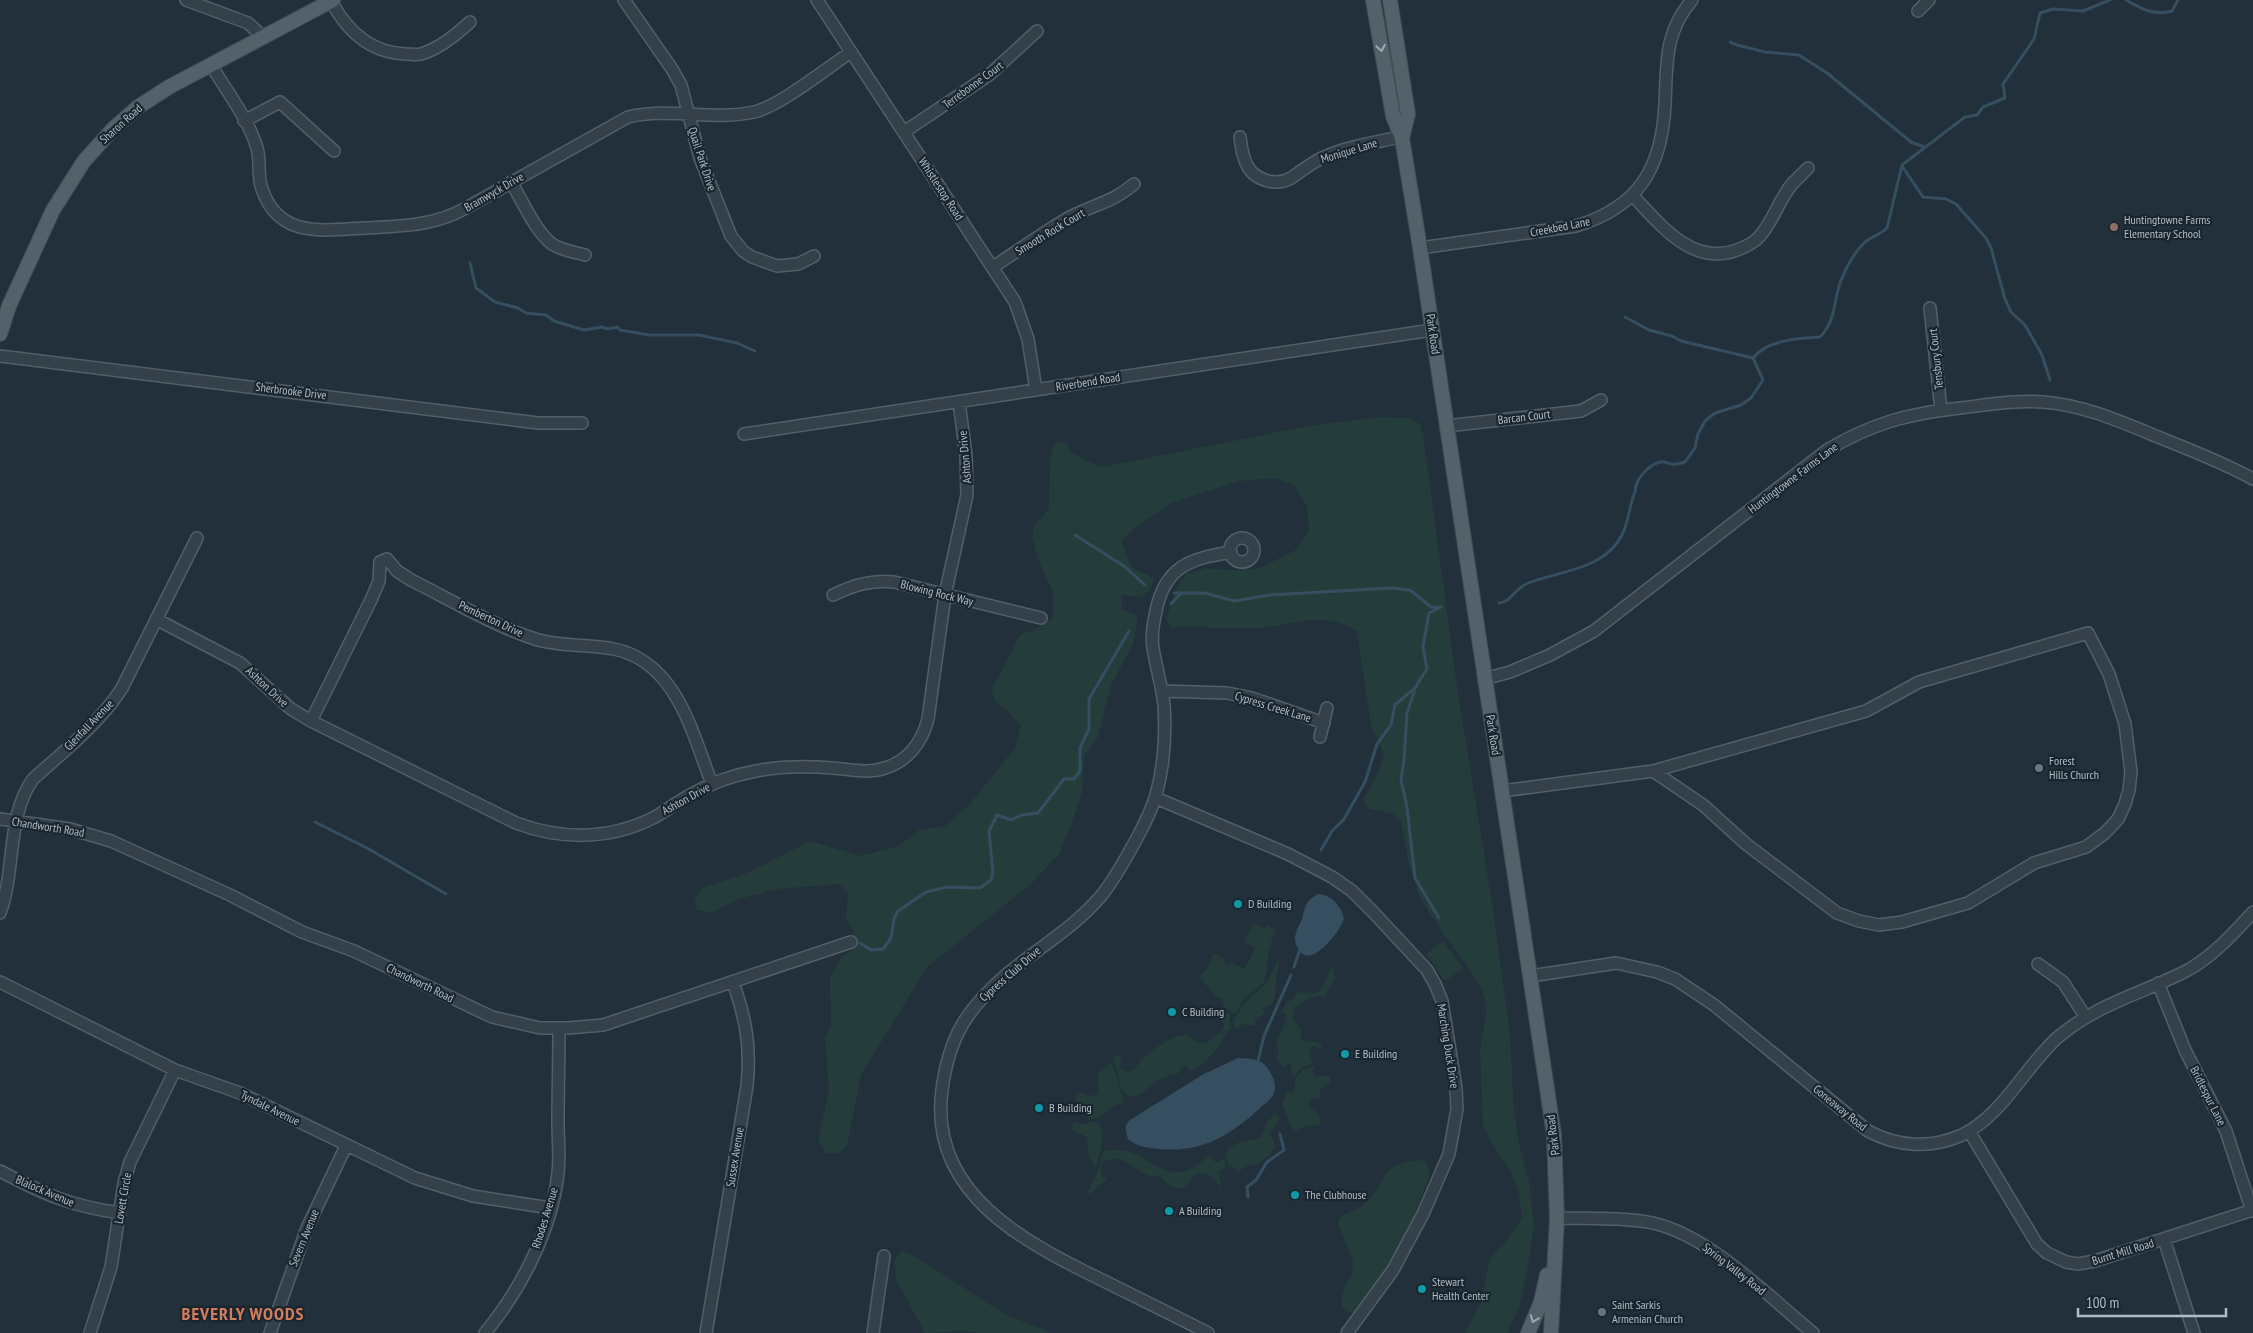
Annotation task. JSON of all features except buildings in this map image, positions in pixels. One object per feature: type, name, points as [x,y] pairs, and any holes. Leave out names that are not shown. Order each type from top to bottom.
[{"type":"main road","name":"Sharon Road","points":[[0,334],[9,306],[52,210],[84,161],[108,134],[134,110],[170,86],[332,0]]},
{"type":"main road","name":"Park Road","points":[[1373,0],[1393,116],[1402,138],[1420,248],[1554,1135],[1557,1218],[1551,1333]]},
{"type":"main road","name":"Park Road","points":[[1390,0],[1408,114],[1402,138]]},
{"type":"main road","points":[[1528,1333],[1544,1289],[1556,1238]]},
{"type":"street","points":[[186,0],[248,22],[262,36]]},
{"type":"street","points":[[332,0],[337,12],[350,29],[369,45],[398,54],[420,54],[444,42],[470,22]]},
{"type":"street","name":"Quail Park Drive","points":[[624,0],[677,77],[700,158],[731,236],[743,251],[752,257],[777,266],[798,264],[814,256]]},
{"type":"street","name":"Whistlestop Road","points":[[817,0],[1015,302],[1022,320],[1036,390]]},
{"type":"street","name":"Creekbed Lane","points":[[1420,248],[1576,226],[1611,212],[1633,196],[1648,176],[1658,153],[1665,106],[1668,48],[1676,23],[1692,0]]},
{"type":"street","points":[[1918,11],[1929,0]]},
{"type":"street","name":"Terrebonne Court","points":[[904,132],[988,75],[1037,31]]},
{"type":"street","name":"Bramwyck Drive","points":[[211,64],[244,121],[257,148],[260,185],[267,202],[284,221],[304,229],[315,230],[396,226],[433,221],[460,211],[628,117],[659,112],[742,114],[769,107],[851,52]]},
{"type":"street","points":[[244,121],[280,102],[334,150]]},
{"type":"street","name":"Monique Lane","points":[[1240,136],[1242,150],[1248,167],[1255,174],[1272,182],[1290,178],[1329,155],[1395,138],[1402,138]]},
{"type":"street","points":[[1633,196],[1686,246],[1703,253],[1728,253],[1746,247],[1757,240],[1792,185],[1808,168]]},
{"type":"street","points":[[511,182],[544,236],[552,244],[585,255]]},
{"type":"street","name":"Smooth Rock Court","points":[[993,267],[1067,219],[1086,209],[1114,200],[1134,184]]},
{"type":"street","name":"Tensbury Court","points":[[1930,308],[1941,410]]},
{"type":"street","name":"Riverbend Road","points":[[744,434],[1432,330]]},
{"type":"street","name":"Sherbrooke Drive","points":[[0,356],[538,423],[582,423]]},
{"type":"street","name":"Barcan Court","points":[[1446,426],[1581,411],[1600,400]]},
{"type":"street","name":"Ashton Drive","points":[[156,619],[240,663],[291,709],[311,721],[516,823],[546,832],[583,836],[624,830],[653,818],[712,784],[754,771],[792,766],[871,771],[891,766],[908,755],[921,740],[928,719],[944,595],[967,495],[966,455],[959,402]]},
{"type":"street","name":"Huntingtowne Farms Lane","points":[[1484,680],[1510,672],[1550,655],[1594,631],[1808,464],[1843,441],[1888,420],[1941,410],[2023,402],[2043,402],[2088,410],[2190,450],[2253,479]]},
{"type":"street","name":"Glenfall Avenue","points":[[0,913],[8,880],[22,798],[33,779],[92,725],[111,704],[197,538]]},
{"type":"street","name":"Cypress Club Drive","points":[[1208,1333],[1066,1263],[994,1217],[964,1183],[952,1161],[943,1134],[941,1096],[944,1071],[964,1018],[989,990],[1082,914],[1101,896],[1124,863],[1156,798],[1163,754],[1165,728],[1162,692],[1152,645],[1152,631],[1158,601],[1163,587],[1171,576],[1189,562],[1200,557],[1231,552]]},
{"type":"street","name":"Pemberton Drive","points":[[311,721],[371,600],[379,581],[380,562],[387,559],[397,571],[411,580],[519,633],[555,644],[614,649],[642,661],[660,675],[674,693],[712,784]]},
{"type":"street","name":"Blowing Rock Way","points":[[833,595],[852,586],[879,581],[1042,618]]},
{"type":"street","points":[[1502,791],[1653,771],[1866,711],[1919,682],[2088,633],[2109,674],[2125,724],[2131,772],[2129,790],[2118,819],[2086,847],[2034,863],[1968,903],[1902,922],[1879,925],[1859,921],[1837,913],[1746,844],[1703,805],[1653,771]]},
{"type":"street","name":"Cypress Creek Lane","points":[[1162,692],[1201,691],[1227,693],[1252,698],[1324,723]]},
{"type":"street","points":[[1320,737],[1327,708]]},
{"type":"street","name":"Marching Duck Drive","points":[[1156,798],[1288,854],[1322,870],[1339,882],[1373,912],[1427,970],[1442,1001],[1456,1088],[1457,1109],[1449,1154],[1423,1214],[1393,1270],[1347,1333]]},
{"type":"street","name":"Chandworth Road","points":[[0,820],[70,829],[111,841],[230,894],[302,932],[354,951],[475,1010],[531,1027],[587,1027],[611,1023],[852,942]]},
{"type":"street","name":"Goneaway Road","points":[[1531,976],[1616,963],[1657,972],[1689,987],[1714,1005],[1860,1125],[1882,1139],[1912,1145],[1929,1144],[1944,1142],[1969,1131],[1992,1114],[2056,1039],[2085,1016],[2189,969],[2205,958],[2253,912]]},
{"type":"street","points":[[2038,964],[2063,982],[2085,1016]]},
{"type":"street","name":"Tyndale Avenue","points":[[0,982],[175,1070],[240,1093],[415,1178],[450,1190],[508,1203],[550,1208]]},
{"type":"street","name":"Sussex Avenue","points":[[706,1333],[747,1086],[749,1059],[747,1026],[733,982]]},
{"type":"street","name":"Bridlespur Lane","points":[[2158,983],[2184,1050],[2226,1132],[2252,1211]]},
{"type":"street","name":"Rhodes Avenue","points":[[485,1333],[521,1282],[538,1245],[550,1208],[558,1172],[559,1028]]},
{"type":"street","name":"Lovett Circle","points":[[90,1333],[111,1267],[124,1183],[130,1162],[175,1070]]},
{"type":"street","name":"Burnt Mill Road","points":[[1969,1131],[2030,1236],[2046,1253],[2058,1259],[2078,1264],[2096,1261],[2252,1211]]},
{"type":"street","name":"Severn Avenue","points":[[270,1333],[307,1228],[346,1146]]},
{"type":"street","name":"Blalock Avenue","points":[[0,1171],[65,1202],[87,1208],[120,1213]]},
{"type":"street","name":"Spring Valley Road","points":[[1557,1218],[1634,1221],[1653,1224],[1683,1234],[1716,1253],[1812,1333]]},
{"type":"street","points":[[2164,1239],[2194,1333]]},
{"type":"street","points":[[872,1333],[884,1256]]},
{"type":"green space","points":[[1381,417],[1408,418],[1420,424],[1423,434],[1457,687],[1493,909],[1510,1035],[1514,1113],[1520,1148],[1529,1181],[1534,1226],[1519,1308],[1507,1333],[1466,1333],[1481,1303],[1490,1258],[1507,1240],[1522,1218],[1519,1193],[1509,1168],[1495,1149],[1483,1125],[1480,1051],[1487,1007],[1482,990],[1470,970],[1420,898],[1408,860],[1401,822],[1393,814],[1369,809],[1363,800],[1378,773],[1384,754],[1371,725],[1357,632],[1333,621],[1321,620],[1309,620],[1260,628],[1171,628],[1166,620],[1176,590],[1186,574],[1206,568],[1225,570],[1258,569],[1296,550],[1309,530],[1307,507],[1295,486],[1275,478],[1239,481],[1172,503],[1136,527],[1121,541],[1132,568],[1154,578],[1150,589],[1141,597],[1121,595],[1122,610],[1138,615],[1133,644],[1111,685],[1098,737],[1084,756],[1082,792],[1059,854],[1031,884],[927,967],[861,1075],[847,1146],[839,1153],[826,1153],[818,1141],[829,1090],[825,1038],[831,1026],[830,978],[841,958],[854,949],[854,932],[846,919],[848,893],[839,884],[777,889],[739,899],[712,913],[697,910],[694,900],[702,888],[747,873],[810,841],[861,856],[899,846],[919,830],[945,826],[969,805],[1015,748],[1021,726],[1006,709],[995,702],[992,689],[1020,635],[1036,629],[1053,618],[1053,592],[1039,562],[1032,537],[1034,527],[1049,508],[1050,462],[1054,444],[1062,441],[1067,444],[1072,453],[1102,467],[1308,426]]},
{"type":"green space","points":[[1253,923],[1265,929],[1267,925],[1275,929],[1268,953],[1267,972],[1264,982],[1243,1001],[1237,1012],[1232,1013],[1223,1006],[1222,998],[1215,996],[1199,976],[1208,968],[1213,953],[1224,959],[1223,962],[1230,966],[1232,963],[1245,969],[1255,948],[1244,942]]},
{"type":"green space","points":[[1443,941],[1463,968],[1445,981],[1426,954]]},
{"type":"green space","points":[[1279,959],[1274,1001],[1271,1005],[1262,1008],[1265,1014],[1256,1019],[1254,1026],[1242,1024],[1237,1029],[1234,1029],[1234,1020],[1243,1005],[1266,983]]},
{"type":"green space","points":[[1333,967],[1335,977],[1325,997],[1321,996],[1305,1000],[1294,1011],[1293,1019],[1301,1030],[1302,1040],[1318,1042],[1322,1046],[1320,1049],[1314,1046],[1310,1048],[1309,1053],[1313,1063],[1301,1068],[1294,1077],[1290,1070],[1293,1065],[1289,1064],[1283,1067],[1277,1059],[1279,1055],[1276,1042],[1287,1019],[1285,1013],[1281,1012],[1287,1002],[1292,1000],[1298,992],[1315,993],[1319,990]]},
{"type":"green space","points":[[1221,1007],[1230,1015],[1231,1030],[1227,1031],[1217,1048],[1202,1064],[1190,1071],[1184,1065],[1177,1074],[1161,1078],[1140,1095],[1128,1096],[1124,1092],[1121,1088],[1113,1058],[1118,1054],[1122,1059],[1120,1062],[1121,1069],[1127,1072],[1133,1070],[1149,1053],[1170,1039],[1187,1035],[1198,1043],[1207,1043],[1224,1027],[1220,1015]]},
{"type":"green space","points":[[1111,1062],[1124,1102],[1112,1107],[1098,1119],[1088,1118],[1089,1108],[1075,1107],[1077,1092],[1090,1096],[1098,1094],[1098,1073]]},
{"type":"green space","points":[[1312,1066],[1315,1067],[1313,1071],[1315,1077],[1327,1075],[1330,1077],[1330,1082],[1320,1090],[1320,1097],[1309,1100],[1310,1108],[1319,1114],[1321,1121],[1319,1125],[1305,1126],[1296,1131],[1291,1126],[1282,1106],[1286,1093],[1295,1090],[1295,1079],[1303,1070]]},
{"type":"green space","points":[[1275,1115],[1279,1117],[1279,1120],[1270,1134],[1276,1145],[1270,1155],[1256,1166],[1250,1164],[1237,1172],[1234,1167],[1229,1167],[1226,1155],[1228,1149],[1241,1142],[1259,1138],[1264,1132],[1265,1123]]},
{"type":"green space","points":[[1088,1121],[1099,1123],[1102,1133],[1096,1168],[1089,1157],[1087,1137],[1072,1130],[1073,1122],[1087,1124]]},
{"type":"green space","points":[[1107,1150],[1127,1151],[1174,1172],[1191,1169],[1210,1155],[1215,1162],[1224,1158],[1226,1167],[1219,1171],[1221,1188],[1210,1176],[1198,1173],[1187,1187],[1177,1189],[1165,1182],[1160,1176],[1149,1176],[1119,1159],[1107,1160],[1101,1165],[1101,1176],[1108,1178],[1091,1193],[1087,1194],[1099,1168],[1103,1152]]},
{"type":"green space","points":[[1420,1160],[1426,1162],[1430,1174],[1407,1235],[1386,1270],[1353,1313],[1347,1312],[1342,1307],[1342,1297],[1345,1286],[1352,1275],[1353,1262],[1338,1223],[1341,1216],[1365,1204],[1390,1170],[1406,1162]]},
{"type":"green space","points":[[901,1251],[910,1253],[1006,1315],[1053,1333],[978,1333],[959,1331],[925,1333],[897,1281],[894,1262]]},
{"type":"water","points":[[1318,894],[1327,896],[1335,902],[1341,910],[1344,919],[1337,932],[1324,947],[1316,953],[1303,954],[1296,943],[1297,929],[1306,905]]},
{"type":"water","points":[[1238,1058],[1260,1061],[1267,1067],[1274,1080],[1273,1095],[1248,1119],[1214,1141],[1188,1148],[1175,1150],[1147,1148],[1135,1144],[1128,1139],[1126,1127],[1130,1120],[1202,1075]]},
{"type":"waterway","points":[[1753,358],[1766,347],[1793,339],[1820,337],[1825,331],[1831,319],[1840,283],[1850,262],[1864,243],[1887,228],[1902,165],[1965,117],[1977,115],[1983,107],[2005,98],[2003,84],[2034,39],[2040,13],[2053,9],[2083,11],[2110,0]]},
{"type":"waterway","points":[[2126,0],[2143,9],[2160,13],[2172,11],[2178,0]]},
{"type":"waterway","points":[[1730,42],[1765,52],[1799,55],[1827,73],[1911,142],[1924,147]]},
{"type":"waterway","points":[[1902,166],[1923,197],[1946,199],[1956,204],[1986,238],[1991,248],[2005,299],[2011,312],[2025,325],[2042,355],[2050,380]]},
{"type":"waterway","points":[[470,263],[476,288],[495,302],[518,308],[526,313],[546,315],[554,321],[584,330],[617,327],[620,330],[649,335],[699,335],[737,343],[755,351]]},
{"type":"waterway","points":[[1625,317],[1649,330],[1672,336],[1681,341],[1753,358]]},
{"type":"waterway","points":[[1499,603],[1510,598],[1526,584],[1592,563],[1614,547],[1624,530],[1637,483],[1643,474],[1651,466],[1660,462],[1671,464],[1685,462],[1695,448],[1698,434],[1705,421],[1715,413],[1741,405],[1751,398],[1763,380],[1753,358]]},
{"type":"waterway","points":[[1075,535],[1124,566],[1145,585]]},
{"type":"waterway","points":[[1174,593],[1205,593],[1234,601],[1270,595],[1391,588],[1410,590],[1431,607],[1438,607]]},
{"type":"waterway","points":[[1171,604],[1181,593]]},
{"type":"waterway","points":[[1439,918],[1415,878],[1407,807],[1401,780],[1407,713],[1416,686],[1427,669],[1423,647],[1429,613],[1441,607]]},
{"type":"waterway","points":[[860,943],[871,950],[883,949],[891,938],[894,919],[898,911],[926,892],[947,887],[980,888],[991,880],[993,873],[989,831],[997,815],[1011,820],[1022,815],[1038,813],[1064,779],[1074,779],[1080,771],[1080,748],[1089,729],[1089,699],[1129,631]]},
{"type":"waterway","points":[[1321,850],[1332,831],[1344,819],[1365,782],[1377,744],[1391,725],[1395,705],[1416,687]]},
{"type":"waterway","points":[[315,822],[367,848],[446,894]]},
{"type":"waterway","points":[[1294,967],[1300,949]]},
{"type":"waterway","points":[[1258,1061],[1264,1036],[1291,975]]},
{"type":"waterway","points":[[1248,1197],[1247,1187],[1256,1180],[1267,1162],[1284,1150],[1280,1134]]},
{"type":"place","name":"Huntingtowne Farms Elementary School","points":[[2114,227]]},
{"type":"place","name":"Forest Hills Church","points":[[2039,768]]},
{"type":"place","name":"D Building","points":[[1238,904]]},
{"type":"place","name":"C Building","points":[[1172,1012]]},
{"type":"place","name":"E Building","points":[[1345,1054]]},
{"type":"place","name":"B Building","points":[[1039,1108]]},
{"type":"place","name":"The Clubhouse","points":[[1295,1195]]},
{"type":"place","name":"A Building","points":[[1169,1211]]},
{"type":"place","name":"Stewart Health Center","points":[[1422,1289]]},
{"type":"place","name":"Saint Sarkis Armenian Church","points":[[1602,1312]]},
{"type":"district","name":"BEVERLY WOODS","points":[[243,1314]]}]
